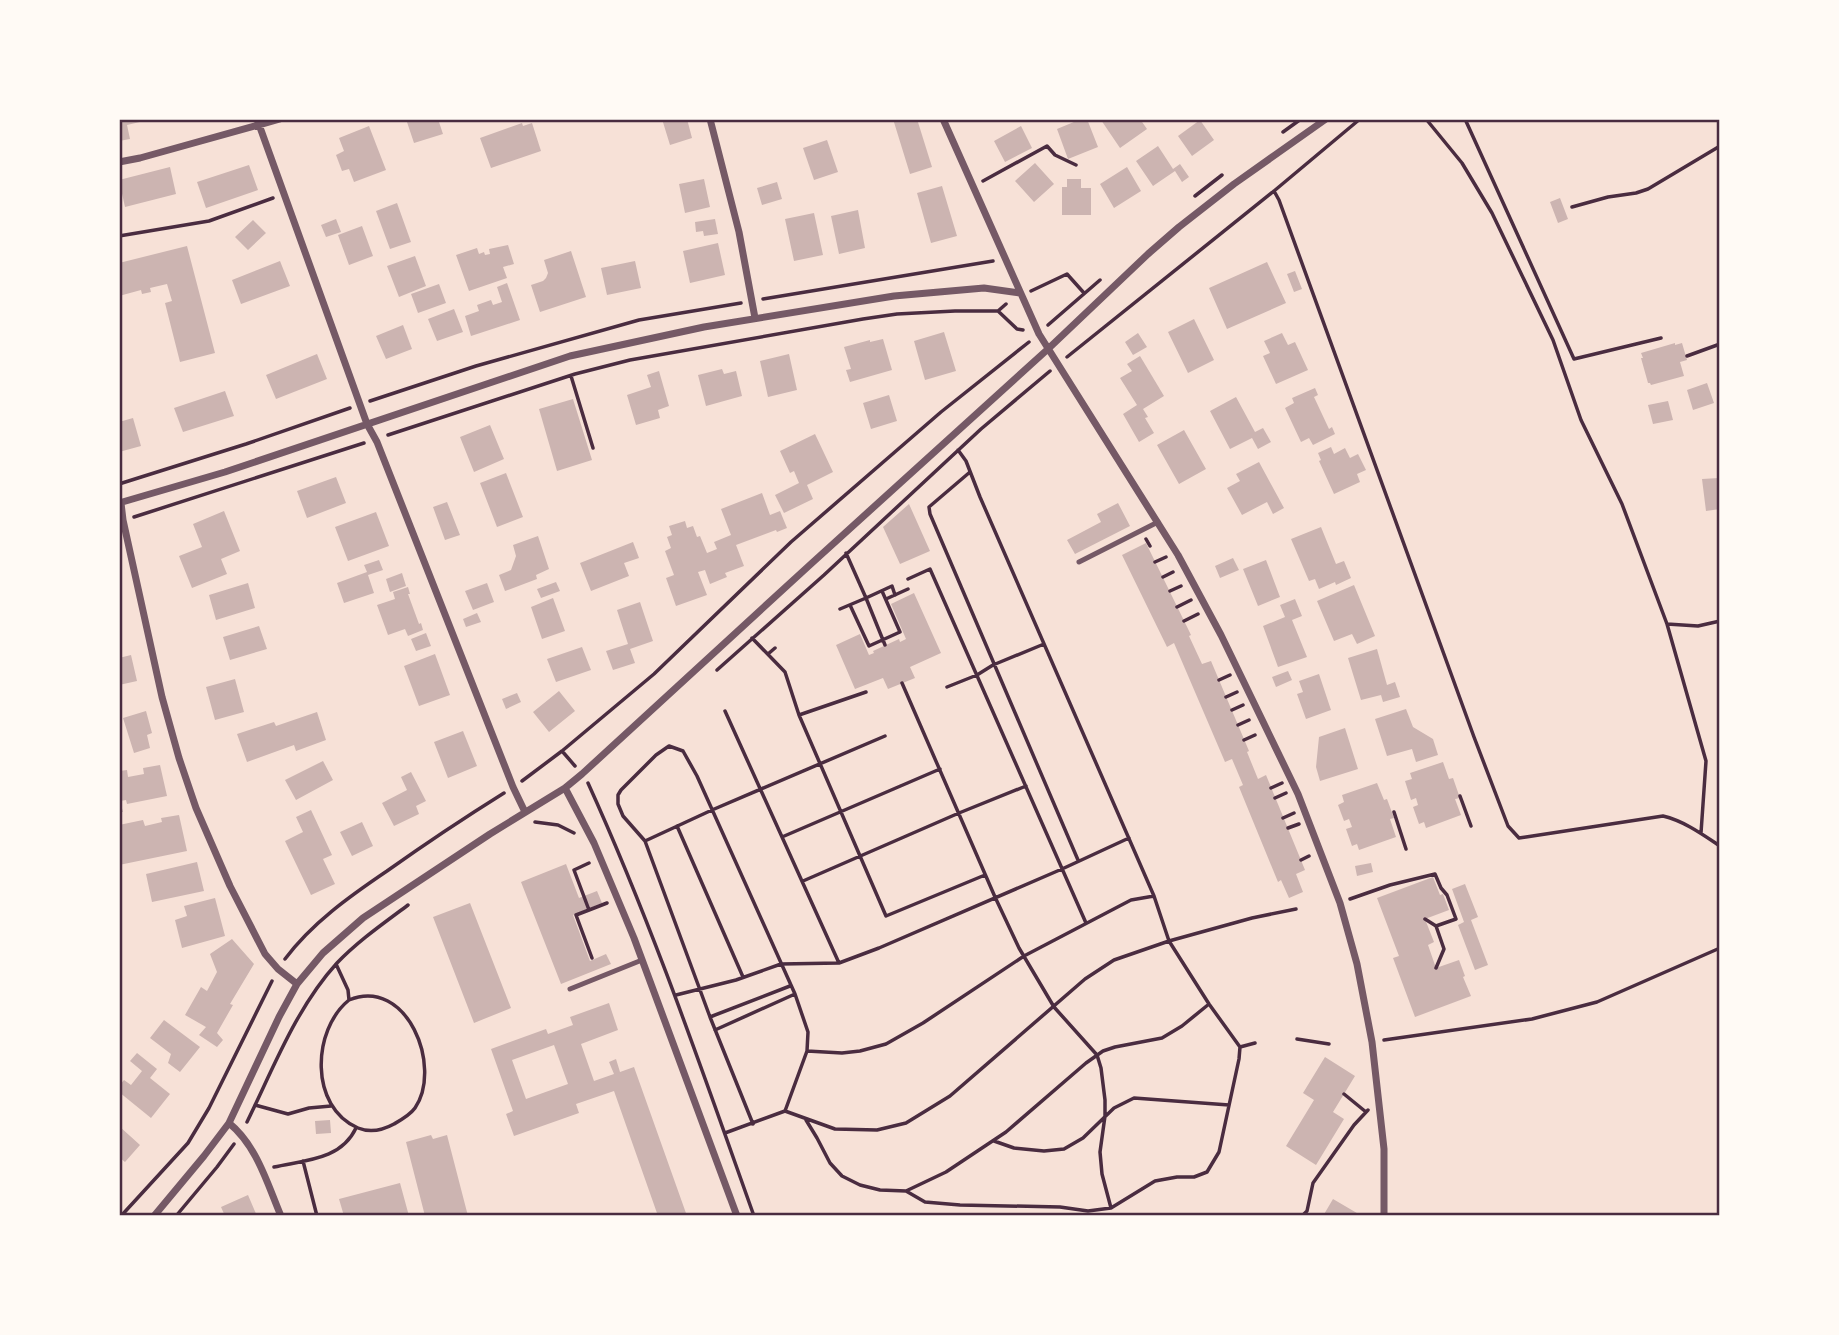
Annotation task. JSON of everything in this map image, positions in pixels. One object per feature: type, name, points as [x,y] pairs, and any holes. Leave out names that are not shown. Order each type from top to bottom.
[{"type":"street","points":[[119,162],[258,122],[280,119]]},
{"type":"street","points":[[710,119],[739,232],[755,318]]},
{"type":"street","points":[[943,119],[1038,334],[1178,555],[1221,635],[1298,794],[1340,903],[1357,964],[1372,1042],[1384,1149],[1384,1216]]},
{"type":"street","points":[[154,1216],[229,1123],[297,984],[323,953],[363,918],[565,788],[582,774],[1048,349],[1148,254],[1234,184],[1326,119]]},
{"type":"street","points":[[258,122],[367,424],[525,812]]},
{"type":"street","points":[[297,984],[278,970],[265,954],[230,886],[196,808],[162,697],[120,503],[225,472],[570,356],[704,327],[906,295],[985,288],[1020,293]]},
{"type":"street","points":[[565,788],[594,843],[642,960],[737,1216]]},
{"type":"street","points":[[229,1123],[241,1133],[262,1170],[281,1216]]},
{"type":"lane","points":[[1079,562],[1158,522]]},
{"type":"lane","points":[[570,989],[642,960]]},
{"type":"path","points":[[711,675],[958,450],[1058,364],[1360,119]]},
{"type":"path","points":[[1426,119],[1462,163],[1492,213],[1553,340],[1581,420],[1622,504],[1667,624],[1706,761],[1701,833]]},
{"type":"path","points":[[1465,119],[1574,359],[1661,338]]},
{"type":"path","points":[[972,187],[1047,146],[1055,155],[1076,165]]},
{"type":"path","points":[[1572,207],[1648,189],[1720,146]]},
{"type":"path","points":[[1274,191],[1508,826],[1519,838],[1663,816],[1701,833],[1720,846]]},
{"type":"path","points":[[119,236],[209,221],[284,194]]},
{"type":"path","points":[[1033,291],[1067,274],[1084,293]]},
{"type":"path","points":[[123,520],[575,374],[630,360],[875,317],[955,311],[998,311],[1017,329],[1038,334]]},
{"type":"path","points":[[121,1216],[188,1143],[209,1108],[278,970],[307,934],[333,910],[406,857],[533,774],[562,751],[654,674],[791,542],[941,412],[1038,334]]},
{"type":"path","points":[[1687,356],[1720,344]]},
{"type":"path","points":[[572,378],[593,448]]},
{"type":"path","points":[[906,1191],[925,1202],[1060,1207],[1088,1211],[1111,1208],[1155,1181],[1194,1177],[1207,1172],[1219,1152],[1240,1046],[1209,1004],[1169,941],[1154,896],[966,461],[958,450]]},
{"type":"path","points":[[970,472],[929,507],[930,514],[1078,860]]},
{"type":"path","points":[[846,553],[885,645]]},
{"type":"path","points":[[908,579],[930,569],[1086,923]]},
{"type":"path","points":[[840,609],[891,586],[895,595]]},
{"type":"path","points":[[886,599],[908,589]]},
{"type":"path","points":[[850,605],[869,646],[883,640],[900,632],[882,591]]},
{"type":"path","points":[[1667,624],[1698,626],[1720,621]]},
{"type":"path","points":[[752,638],[785,673],[799,715],[886,916],[985,875]]},
{"type":"path","points":[[947,687],[1044,644]]},
{"type":"path","points":[[768,654],[775,648]]},
{"type":"path","points":[[902,683],[985,875],[1024,956],[1054,1007],[1097,1055],[1105,1100],[1100,1152],[1102,1174],[1111,1208]]},
{"type":"path","points":[[799,715],[866,692]]},
{"type":"path","points":[[725,711],[839,962]]},
{"type":"path","points":[[645,841],[885,736]]},
{"type":"path","points":[[753,1124],[645,841],[623,816],[618,804],[618,795],[669,746],[683,751],[693,767],[794,994],[807,1032],[807,1051],[785,1111]]},
{"type":"path","points":[[562,751],[588,783],[625,867],[676,995],[754,1216]]},
{"type":"path","points":[[782,837],[940,769]]},
{"type":"path","points":[[570,797],[597,777]]},
{"type":"path","points":[[802,881],[1026,786]]},
{"type":"path","points":[[1460,796],[1471,826]]},
{"type":"path","points":[[1394,812],[1406,849]]},
{"type":"path","points":[[540,815],[530,822],[558,825],[594,843]]},
{"type":"path","points":[[677,826],[743,977]]},
{"type":"path","points":[[676,995],[781,964],[839,962],[879,948],[1129,838]]},
{"type":"path","points":[[589,910],[574,870],[600,858]]},
{"type":"path","points":[[1340,903],[1435,874],[1456,919],[1436,926]]},
{"type":"path","points":[[807,1051],[842,1053],[886,1044],[923,1023],[1024,956],[1131,900],[1154,896]]},
{"type":"path","points":[[593,958],[576,915],[617,899]]},
{"type":"path","points":[[176,1216],[241,1133],[302,1012],[336,964],[359,942],[408,905]]},
{"type":"path","points":[[725,1133],[785,1111],[835,1129],[877,1130],[906,1123],[950,1096],[1085,979],[1114,961],[1169,941],[1296,909]]},
{"type":"path","points":[[1425,919],[1436,926],[1444,949],[1436,968]]},
{"type":"path","points":[[1372,1042],[1532,1019],[1597,1002],[1720,948]]},
{"type":"path","points":[[336,964],[346,984],[349,1000]]},
{"type":"path","points":[[710,1017],[790,986]]},
{"type":"path","points":[[715,1030],[794,994]]},
{"type":"path","points":[[368,995],[389,1000],[407,1016],[418,1039],[423,1063],[423,1087],[419,1099],[414,1110],[385,1128],[356,1128],[331,1106],[326,1097],[321,1070],[322,1055],[329,1027],[341,1006],[349,1000],[368,995]]},
{"type":"path","points":[[805,1118],[830,1163],[842,1176],[880,1191],[906,1191],[946,1172],[1006,1132],[1097,1055],[1115,1046],[1162,1038],[1209,1004]]},
{"type":"path","points":[[1297,1040],[1329,1044]]},
{"type":"path","points":[[1240,1046],[1255,1043]]},
{"type":"path","points":[[1344,1094],[1366,1112]]},
{"type":"path","points":[[993,1141],[1014,1148],[1064,1149],[1083,1138],[1114,1108],[1134,1098],[1229,1105]]},
{"type":"path","points":[[255,1105],[288,1114],[331,1106]]},
{"type":"path","points":[[1303,1216],[1307,1211],[1313,1183],[1354,1125],[1372,1106]]},
{"type":"path","points":[[262,1170],[325,1156],[345,1144],[356,1128]]},
{"type":"path","points":[[303,1161],[317,1216]]},
{"type":"building","points":[[119,119],[144,121],[127,125],[130,139],[119,141]]},
{"type":"building","points":[[406,119],[438,119],[443,134],[414,143]]},
{"type":"building","points":[[662,119],[687,119],[692,138],[670,145]]},
{"type":"building","points":[[893,119],[917,119],[932,167],[910,174]]},
{"type":"building","points":[[1087,119],[1098,147],[1068,159],[1057,129]]},
{"type":"building","points":[[1102,119],[1140,119],[1147,129],[1120,148]]},
{"type":"building","points":[[1200,120],[1214,140],[1192,156],[1178,136]]},
{"type":"building","points":[[522,123],[523,126],[532,123],[541,151],[491,168],[480,138]]},
{"type":"building","points":[[369,126],[386,170],[354,182],[349,169],[342,171],[336,155],[344,151],[339,138]]},
{"type":"building","points":[[1021,126],[1032,148],[1005,162],[994,141]]},
{"type":"building","points":[[827,140],[838,172],[814,180],[803,148]]},
{"type":"building","points":[[1158,146],[1173,169],[1180,164],[1189,177],[1182,182],[1175,171],[1153,186],[1136,161]]},
{"type":"building","points":[[1035,163],[1054,184],[1034,202],[1015,181]]},
{"type":"building","points":[[249,165],[258,190],[206,208],[197,182]]},
{"type":"building","points":[[170,167],[176,194],[125,207],[119,180]]},
{"type":"building","points":[[1127,167],[1141,191],[1114,208],[1100,184]]},
{"type":"building","points":[[704,179],[710,207],[685,213],[679,184]]},
{"type":"building","points":[[1067,179],[1081,179],[1081,188],[1091,188],[1091,215],[1062,215],[1062,187],[1067,187]]},
{"type":"building","points":[[777,182],[782,199],[762,205],[757,188]]},
{"type":"building","points":[[942,186],[957,236],[931,243],[917,193]]},
{"type":"building","points":[[1560,198],[1568,219],[1558,223],[1550,202]]},
{"type":"building","points":[[397,203],[411,242],[390,249],[376,211]]},
{"type":"building","points":[[858,210],[865,248],[839,254],[831,216]]},
{"type":"building","points":[[814,213],[823,255],[794,261],[785,219]]},
{"type":"building","points":[[336,219],[341,232],[326,237],[321,225]]},
{"type":"building","points":[[715,219],[718,234],[704,236],[703,231],[696,232],[695,222]]},
{"type":"building","points":[[253,220],[266,233],[248,250],[235,237]]},
{"type":"building","points":[[362,226],[373,256],[349,265],[338,235]]},
{"type":"building","points":[[718,243],[725,275],[690,283],[683,251]]},
{"type":"building","points":[[508,245],[514,264],[503,267],[507,278],[469,291],[456,255],[477,248],[479,254],[484,252],[485,255],[490,254],[489,249]]},
{"type":"building","points":[[187,246],[215,353],[180,362],[165,303],[172,301],[167,284],[150,288],[151,292],[142,294],[141,290],[119,296],[119,263]]},
{"type":"building","points":[[571,251],[586,297],[540,312],[531,285],[546,278],[548,273],[544,260]]},
{"type":"building","points":[[415,256],[426,286],[399,297],[387,266]]},
{"type":"building","points":[[280,261],[290,286],[241,304],[232,280]]},
{"type":"building","points":[[635,261],[641,288],[607,295],[601,268]]},
{"type":"building","points":[[1267,262],[1286,303],[1227,329],[1209,288]]},
{"type":"building","points":[[1295,271],[1302,289],[1294,292],[1287,274]]},
{"type":"building","points":[[507,283],[520,320],[471,336],[465,316],[479,311],[477,305],[491,300],[493,305],[502,302],[497,287]]},
{"type":"building","points":[[439,284],[446,303],[418,313],[411,294]]},
{"type":"building","points":[[454,309],[463,332],[437,341],[428,319]]},
{"type":"building","points":[[1194,319],[1214,360],[1188,373],[1168,332]]},
{"type":"building","points":[[403,325],[412,349],[386,359],[376,336]]},
{"type":"building","points":[[944,332],[956,371],[925,380],[914,341]]},
{"type":"building","points":[[1138,333],[1147,347],[1133,355],[1125,342]]},
{"type":"building","points":[[1282,333],[1288,345],[1295,342],[1308,370],[1276,384],[1263,356],[1270,353],[1264,341]]},
{"type":"building","points":[[883,339],[892,370],[850,382],[846,370],[851,369],[844,347]]},
{"type":"building","points":[[1682,343],[1687,360],[1680,362],[1684,376],[1651,385],[1648,383],[1641,353]]},
{"type":"building","points":[[317,354],[327,379],[276,399],[266,375]]},
{"type":"building","points":[[789,354],[797,390],[768,397],[760,361]]},
{"type":"building","points":[[1140,356],[1164,396],[1143,409],[1154,433],[1139,442],[1123,414],[1137,405],[1120,378],[1132,371],[1127,364]]},
{"type":"building","points":[[722,369],[724,374],[736,371],[742,396],[706,406],[698,375]]},
{"type":"building","points":[[659,371],[669,406],[658,410],[660,418],[636,425],[627,395],[651,387],[647,375]]},
{"type":"building","points":[[1707,383],[1714,403],[1693,410],[1687,390]]},
{"type":"building","points":[[1315,388],[1318,395],[1314,397],[1329,429],[1332,427],[1335,434],[1313,445],[1309,438],[1301,442],[1285,408],[1294,403],[1292,398]]},
{"type":"building","points":[[225,391],[234,416],[183,432],[174,408]]},
{"type":"building","points":[[889,395],[897,421],[871,429],[863,403]]},
{"type":"building","points":[[1236,397],[1255,432],[1263,428],[1271,442],[1258,449],[1252,438],[1230,449],[1210,411]]},
{"type":"building","points":[[573,399],[592,460],[557,471],[539,409]]},
{"type":"building","points":[[1668,401],[1673,420],[1653,424],[1648,405]]},
{"type":"building","points":[[133,418],[141,446],[119,452],[119,422]]},
{"type":"building","points":[[490,425],[504,459],[474,472],[460,437]]},
{"type":"building","points":[[1184,430],[1206,469],[1179,484],[1157,445]]},
{"type":"building","points":[[815,434],[833,472],[807,485],[813,499],[784,513],[775,495],[799,483],[794,471],[790,473],[780,451]]},
{"type":"building","points":[[1331,447],[1334,454],[1345,448],[1350,458],[1358,454],[1366,470],[1357,474],[1360,482],[1334,494],[1318,453]]},
{"type":"building","points":[[1259,462],[1284,508],[1273,514],[1267,502],[1242,515],[1227,488],[1240,481],[1236,474]]},
{"type":"building","points":[[506,473],[523,517],[497,527],[480,483]]},
{"type":"building","points":[[336,477],[346,503],[307,518],[297,491]]},
{"type":"building","points":[[1719,478],[1720,509],[1706,511],[1702,479]]},
{"type":"building","points":[[762,493],[770,515],[780,511],[787,528],[736,545],[744,566],[725,573],[727,577],[710,584],[705,570],[698,572],[707,595],[676,606],[666,578],[674,575],[665,551],[671,548],[667,537],[672,535],[669,526],[685,521],[687,528],[693,526],[707,553],[717,549],[714,542],[731,535],[721,509]]},
{"type":"building","points":[[447,502],[460,535],[445,540],[433,507]]},
{"type":"building","points":[[1118,503],[1130,526],[1075,554],[1067,540],[1101,522],[1097,514]]},
{"type":"building","points":[[909,504],[930,551],[900,564],[883,527]]},
{"type":"building","points":[[224,511],[240,551],[221,559],[227,574],[192,588],[179,556],[202,547],[193,524]]},
{"type":"building","points":[[376,512],[389,546],[348,561],[335,527]]},
{"type":"building","points":[[1321,527],[1336,564],[1344,561],[1351,578],[1319,589],[1315,579],[1309,581],[1291,539]]},
{"type":"building","points":[[538,536],[549,569],[536,575],[537,579],[505,591],[499,575],[511,570],[516,556],[513,545]]},
{"type":"building","points":[[633,542],[639,558],[624,563],[629,576],[591,591],[580,563]]},
{"type":"building","points":[[1146,543],[1191,635],[1189,636],[1202,664],[1211,661],[1258,779],[1266,775],[1305,870],[1296,874],[1303,892],[1289,898],[1281,880],[1278,882],[1239,787],[1243,785],[1232,759],[1225,762],[1174,643],[1167,647],[1122,555]]},
{"type":"building","points":[[1233,558],[1239,570],[1220,578],[1215,566]]},
{"type":"building","points":[[379,560],[383,570],[368,575],[374,593],[344,603],[337,583],[367,572],[364,565]]},
{"type":"building","points":[[1266,560],[1280,597],[1258,606],[1243,569]]},
{"type":"building","points":[[402,573],[406,586],[390,592],[386,579]]},
{"type":"building","points":[[556,582],[560,591],[541,598],[537,589]]},
{"type":"building","points":[[248,583],[255,608],[216,620],[209,595]]},
{"type":"building","points":[[487,583],[494,602],[473,610],[465,591]]},
{"type":"building","points":[[1354,585],[1375,636],[1357,644],[1352,634],[1334,641],[1317,601]]},
{"type":"building","points":[[408,587],[408,594],[423,630],[408,636],[405,629],[388,635],[377,605],[395,599],[393,592]]},
{"type":"building","points":[[914,593],[941,653],[910,667],[915,678],[888,689],[883,678],[855,689],[836,645],[860,634],[869,655],[899,639],[900,642],[906,639],[891,604]]},
{"type":"building","points":[[553,598],[565,631],[542,639],[531,607]]},
{"type":"building","points":[[1295,599],[1302,616],[1292,620],[1307,657],[1278,667],[1263,626],[1285,617],[1280,605]]},
{"type":"building","points":[[640,602],[653,641],[630,649],[635,663],[613,670],[606,651],[628,644],[617,610]]},
{"type":"building","points":[[477,613],[481,622],[466,627],[463,619]]},
{"type":"building","points":[[259,626],[267,649],[230,660],[223,637]]},
{"type":"building","points":[[426,633],[431,646],[416,651],[411,639]]},
{"type":"building","points":[[582,647],[591,670],[556,682],[547,659]]},
{"type":"building","points":[[1377,649],[1387,685],[1395,682],[1400,697],[1383,702],[1381,695],[1361,700],[1348,658]]},
{"type":"building","points":[[435,654],[450,695],[419,706],[404,666]]},
{"type":"building","points":[[131,655],[137,681],[119,685],[119,658]]},
{"type":"building","points":[[1288,671],[1292,680],[1276,687],[1272,677]]},
{"type":"building","points":[[1319,674],[1331,710],[1306,719],[1297,694],[1303,692],[1299,681]]},
{"type":"building","points":[[235,679],[244,712],[215,720],[206,687]]},
{"type":"building","points":[[559,691],[575,711],[549,732],[533,712]]},
{"type":"building","points":[[517,693],[521,702],[506,709],[502,699]]},
{"type":"building","points":[[1406,709],[1413,727],[1433,739],[1438,755],[1416,762],[1412,749],[1387,756],[1375,719]]},
{"type":"building","points":[[146,711],[152,733],[147,735],[150,748],[134,753],[123,718]]},
{"type":"building","points":[[317,712],[326,740],[296,751],[294,745],[247,762],[237,734],[274,722],[276,726]]},
{"type":"building","points":[[1345,728],[1358,769],[1320,781],[1316,767],[1319,737]]},
{"type":"building","points":[[463,731],[477,766],[448,778],[434,742]]},
{"type":"building","points":[[323,761],[333,780],[296,800],[285,780]]},
{"type":"building","points":[[1443,762],[1449,779],[1453,778],[1460,798],[1455,799],[1461,815],[1426,828],[1424,822],[1419,824],[1413,807],[1418,805],[1416,798],[1411,800],[1405,781],[1412,779],[1410,773]]},
{"type":"building","points":[[160,765],[167,796],[127,804],[126,800],[120,801],[123,812],[119,812],[119,771],[127,770],[128,777],[144,774],[143,768]]},
{"type":"building","points":[[411,772],[426,801],[416,806],[419,814],[394,826],[382,803],[407,790],[401,777]]},
{"type":"building","points":[[1377,783],[1394,818],[1390,819],[1396,837],[1359,850],[1357,844],[1352,846],[1346,829],[1352,827],[1349,819],[1344,821],[1338,805],[1344,802],[1342,795]]},
{"type":"building","points":[[311,810],[332,855],[323,859],[335,884],[311,895],[285,841],[303,832],[296,817]]},
{"type":"building","points":[[179,815],[187,851],[119,865],[119,825],[143,820],[145,826],[162,822],[161,818]]},
{"type":"building","points":[[362,822],[373,846],[352,856],[340,832]]},
{"type":"building","points":[[197,862],[204,891],[152,902],[146,874]]},
{"type":"building","points":[[1371,863],[1373,872],[1357,876],[1355,866]]},
{"type":"building","points":[[566,864],[579,898],[597,891],[602,903],[573,915],[590,961],[606,954],[611,964],[561,984],[521,882]]},
{"type":"building","points":[[1433,877],[1449,910],[1425,919],[1434,942],[1428,945],[1436,968],[1459,960],[1471,996],[1415,1017],[1393,958],[1399,956],[1377,898]]},
{"type":"building","points":[[1465,884],[1478,917],[1471,920],[1488,965],[1475,970],[1458,925],[1464,922],[1452,889]]},
{"type":"building","points":[[215,898],[225,936],[182,948],[175,920],[187,916],[184,906]]},
{"type":"building","points":[[470,903],[511,1008],[474,1023],[433,917]]},
{"type":"building","points":[[232,939],[254,964],[230,1004],[233,1005],[217,1033],[223,1040],[217,1047],[199,1035],[206,1027],[185,1015],[201,987],[207,991],[217,972],[210,954]]},
{"type":"building","points":[[609,1003],[618,1030],[581,1044],[594,1081],[614,1074],[609,1062],[616,1059],[620,1072],[634,1067],[687,1216],[658,1216],[614,1091],[576,1104],[579,1113],[514,1136],[506,1114],[513,1111],[491,1049],[546,1029],[548,1034],[573,1025],[570,1017]],"holes":[[[554,1045],[568,1084],[526,1099],[512,1060]]]},
{"type":"building","points":[[164,1020],[200,1047],[180,1072],[168,1063],[171,1054],[150,1038]]},
{"type":"building","points":[[137,1053],[157,1069],[150,1078],[170,1094],[151,1118],[119,1092],[119,1086],[124,1080],[131,1085],[142,1071],[130,1061]]},
{"type":"building","points":[[1325,1057],[1355,1076],[1333,1112],[1344,1119],[1316,1165],[1286,1146],[1314,1100],[1303,1093]]},
{"type":"building","points":[[330,1120],[331,1133],[316,1134],[315,1121]]},
{"type":"building","points":[[119,1126],[140,1145],[125,1162],[119,1157]]},
{"type":"building","points":[[431,1135],[433,1139],[447,1135],[468,1216],[425,1216],[406,1142]]},
{"type":"building","points":[[400,1183],[409,1216],[344,1216],[339,1199]]},
{"type":"building","points":[[248,1195],[257,1216],[225,1216],[221,1207]]},
{"type":"building","points":[[1333,1199],[1362,1216],[1323,1216]]}]
